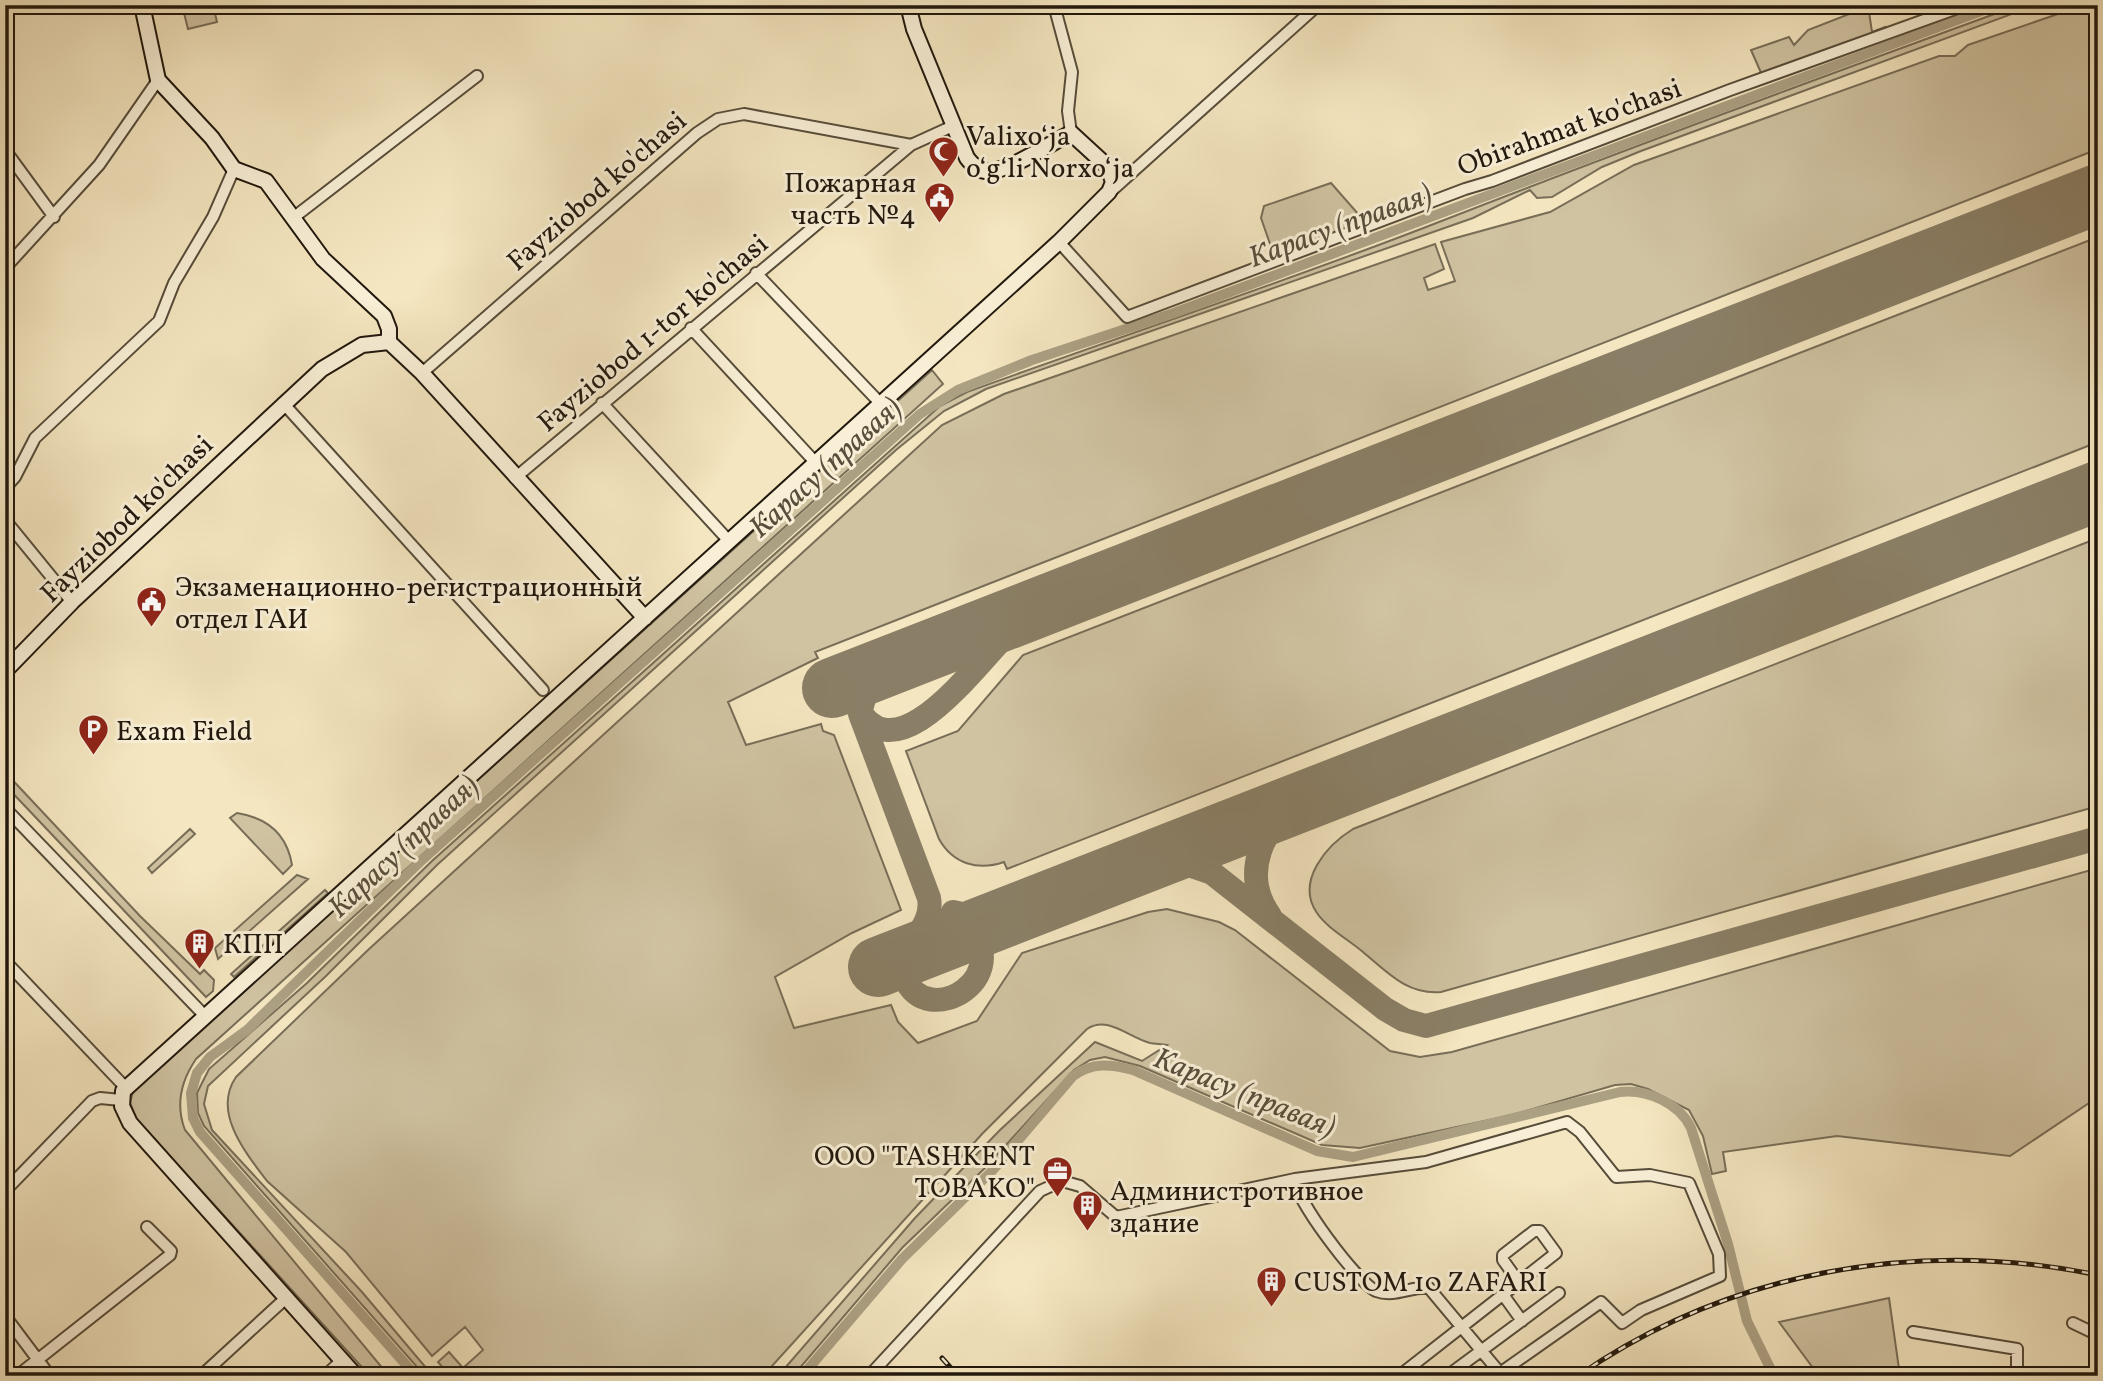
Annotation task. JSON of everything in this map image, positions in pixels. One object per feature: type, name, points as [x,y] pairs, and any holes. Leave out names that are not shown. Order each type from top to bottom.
[{"type":"street","points":[[142,5],[158,80],[212,138],[234,169],[266,180],[323,259],[384,316],[389,329],[389,342],[422,373],[645,618]]},
{"type":"street","points":[[908,5],[914,29],[967,158],[976,168],[990,171],[1071,133]]},
{"type":"street","points":[[1054,5],[1072,72],[1068,111],[1071,133],[1108,167],[1119,175],[1128,176]]},
{"type":"street","points":[[5,1191],[92,1101],[123,1093],[204,1015],[1059,242],[1110,189],[1128,176],[1318,5]]},
{"type":"street","name":"Obirahmat ko'chasi","points":[[1059,242],[1127,317],[1465,188],[1492,181],[1730,90],[1824,59],[1966,5]]},
{"type":"street","points":[[293,218],[477,76]]},
{"type":"street","points":[[5,268],[99,165],[158,80]]},
{"type":"street","name":"Fayziobod ko'chasi","points":[[422,373],[697,133],[718,119],[744,114],[911,145]]},
{"type":"street","name":"Fayziobod 1-tor ko'chasi","points":[[515,478],[911,145],[955,125]]},
{"type":"street","points":[[5,150],[54,217]]},
{"type":"street","points":[[1108,167],[1110,189]]},
{"type":"street","points":[[5,488],[15,477],[35,438],[159,321],[174,284],[213,217],[234,169]]},
{"type":"street","points":[[756,273],[880,403]]},
{"type":"street","points":[[691,328],[815,462]]},
{"type":"street","name":"Fayziobod ko'chasi","points":[[5,671],[72,602],[321,369],[362,345],[389,342]]},
{"type":"street","points":[[283,403],[543,690]]},
{"type":"street","points":[[602,403],[729,541]]},
{"type":"street","points":[[5,520],[72,602]]},
{"type":"street","points":[[5,808],[9,808],[204,1015]]},
{"type":"street","points":[[5,961],[123,1093],[130,1123],[356,1376]]},
{"type":"street","points":[[869,1376],[1040,1191],[1050,1184],[1062,1181],[1076,1184],[1115,1217],[1294,1179],[1426,1162],[1567,1122],[1580,1132],[1616,1177],[1650,1175],[1689,1183],[1718,1254],[1721,1268],[1718,1278],[1641,1311],[1622,1323],[1601,1302],[1500,1373],[1429,1288],[1390,1294],[1368,1286],[1299,1198],[1294,1179]]},
{"type":"street","points":[[18,1376],[170,1255],[171,1251],[147,1227]]},
{"type":"street","points":[[1403,1375],[1556,1253],[1540,1231],[1534,1231],[1503,1255],[1503,1260],[1518,1281]]},
{"type":"street","points":[[1447,1376],[1559,1293]]},
{"type":"street","points":[[1504,1296],[1522,1321]]},
{"type":"street","points":[[201,1376],[286,1298]]},
{"type":"street","points":[[5,1316],[50,1376]]},
{"type":"street","points":[[2073,1323],[2098,1335]]},
{"type":"street","points":[[1913,1332],[2017,1349],[2017,1376]]},
{"type":"street","points":[[325,1376],[342,1360]]},
{"type":"shaded area","points":[[182,5],[213,5],[217,22],[188,29]]},
{"type":"shaded area","points":[[1859,5],[1868,5],[1872,32],[1885,27],[1884,33],[1762,75],[1751,50],[1789,37],[1794,45],[1808,30],[1857,11]]},
{"type":"shaded area","points":[[2019,5],[2036,5],[1641,151],[1602,167],[1552,197],[1537,198],[1530,190],[1473,218],[986,389],[944,411],[896,450],[437,865],[326,976],[208,1086],[204,1104],[212,1130],[362,1292],[433,1376],[425,1376],[204,1126],[198,1113],[197,1093],[209,1069],[307,983],[432,861],[940,406],[967,392],[1322,266]]},
{"type":"shaded area","points":[[2084,5],[2098,5],[2098,149],[815,652],[818,658],[728,702],[746,745],[821,724],[823,731],[834,735],[901,910],[852,933],[775,977],[794,1028],[891,1005],[898,1022],[918,1043],[977,1021],[1022,953],[1148,912],[1167,909],[1219,922],[1235,930],[1390,1051],[1420,1057],[1452,1052],[2098,868],[2098,1097],[2010,1156],[1837,1136],[1723,1152],[1726,1171],[1712,1174],[1703,1136],[1689,1110],[1648,1089],[1631,1084],[1615,1085],[1512,1115],[1360,1148],[1322,1145],[1140,1066],[1105,1057],[1090,1060],[1074,1070],[986,1167],[902,1248],[793,1376],[778,1376],[915,1218],[1000,1130],[1095,1042],[1142,1061],[1167,1045],[1150,1043],[1111,1026],[1095,1025],[1087,1029],[982,1134],[763,1376],[450,1376],[438,1362],[449,1352],[463,1368],[483,1350],[465,1327],[432,1356],[346,1252],[267,1181],[241,1145],[229,1118],[230,1090],[236,1077],[368,950],[942,425],[1004,394],[1435,244],[1444,269],[1424,278],[1428,290],[1455,281],[1441,242],[1550,212],[1634,165],[1939,56],[1955,56],[1968,45]]},
{"type":"shaded area","points":[[1331,183],[1367,224],[1275,258],[1261,218],[1264,206]]},
{"type":"shaded area","points":[[2098,237],[2098,442],[1007,869],[1004,862],[985,866],[959,860],[939,839],[906,751],[958,731],[1023,655]]},
{"type":"shaded area","points":[[932,370],[943,384],[196,1059],[191,1067],[183,1084],[180,1102],[185,1130],[389,1376],[370,1376],[137,1120],[130,1103],[133,1091]]},
{"type":"shaded area","points":[[2098,538],[2098,806],[1441,992],[1418,990],[1398,981],[1326,924],[1311,901],[1312,877],[1317,865],[1333,844],[1353,829]]},
{"type":"shaded area","points":[[5,772],[140,916],[200,974],[204,970],[214,980],[213,991],[206,997],[5,785]]},
{"type":"shaded area","points":[[237,813],[267,823],[281,836],[292,865],[283,874],[230,818]]},
{"type":"shaded area","points":[[190,829],[195,834],[152,873],[148,868]]},
{"type":"shaded area","points":[[297,875],[308,879],[218,959],[215,948]]},
{"type":"shaded area","points":[[325,890],[328,893],[234,977],[231,974]]},
{"type":"shaded area","points":[[1889,1298],[1900,1376],[1819,1376],[1779,1322]]},
{"type":"waterway","name":"Карасу (правая)","points":[[416,1376],[200,1132],[193,1118],[191,1093],[197,1073],[210,1057],[247,1030],[422,860],[920,414],[958,390],[1032,360],[1174,313],[1997,5]]},
{"type":"waterway","name":"Карасу (правая)","points":[[802,1376],[902,1259],[992,1171],[1073,1076],[1095,1066],[1117,1066],[1133,1070],[1317,1151],[1353,1157],[1620,1092],[1641,1093],[1662,1100],[1679,1112],[1691,1128],[1728,1244],[1747,1321],[1774,1376]]},
{"type":"taxiway","points":[[857,707],[876,727],[899,729],[924,717],[949,696],[1018,622],[1034,609]]},
{"type":"taxiway","points":[[867,662],[884,655],[916,655]]},
{"type":"taxiway","points":[[887,666],[867,687],[860,714],[929,898],[926,920],[905,957],[903,967],[905,977],[916,993],[931,1000],[949,998],[965,990],[977,976],[982,958],[977,937],[958,914]]},
{"type":"taxiway","points":[[1270,916],[1261,900],[1257,884],[1256,867],[1260,852],[1276,823],[1302,801]]},
{"type":"taxiway","points":[[1131,868],[1156,862],[1177,861],[1212,873],[1385,1009],[1404,1020],[1426,1026],[2098,838]]},
{"type":"taxiway","points":[[953,912],[983,919],[1017,912]]},
{"type":"runway","points":[[832,688],[2098,194]]},
{"type":"runway","points":[[878,967],[2098,491]]},
{"type":"railway","points":[[1578,1376],[1636,1340],[1698,1311],[1761,1288],[1827,1272],[1894,1263],[1962,1260],[2030,1264],[2098,1275]]},
{"type":"railway","points":[[942,1358],[958,1376]]},
{"type":"place","name":"Valixoʻja oʻgʻli Norxoʻja","points":[[943,178]]},
{"type":"place","name":"Пожарная часть №4","points":[[939,225]]},
{"type":"place","name":"Экзаменационно-регистрационный отдел ГАИ","points":[[152,629]]},
{"type":"place","name":"Exam Field","points":[[93,757]]},
{"type":"place","name":"КПП","points":[[200,970]]},
{"type":"place","name":"OOO \"TASHKENT TOBAKO\"","points":[[1058,1198]]},
{"type":"place","name":"Администротивное здание","points":[[1087,1233]]},
{"type":"place","name":"CUSTOM 10 ZAFARI","points":[[1271,1308]]}]
